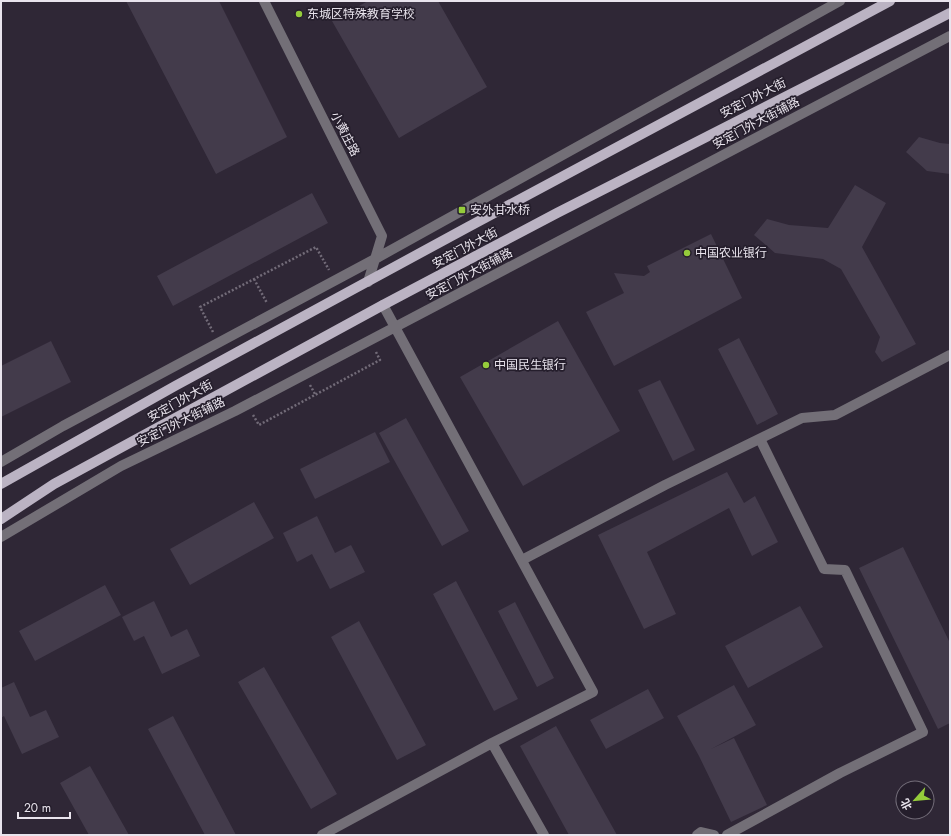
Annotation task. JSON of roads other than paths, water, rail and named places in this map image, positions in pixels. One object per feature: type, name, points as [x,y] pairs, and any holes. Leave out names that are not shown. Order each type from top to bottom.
[{"type":"main road","name":"安定门外大街","points":[[1,484],[175,386],[890,1]]},
{"type":"main road","name":"安定门外大街","points":[[1,519],[54,484],[384,305],[557,213],[950,13]]},
{"type":"street","name":"小黄庄路","points":[[264,1],[382,236],[368,282]]},
{"type":"street","points":[[1,462],[63,426],[375,259],[840,1]]},
{"type":"street","name":"安定门外大街辅路","points":[[1,537],[121,466],[235,411],[950,36]]},
{"type":"street","points":[[322,835],[492,743],[593,692],[384,305]]},
{"type":"street","points":[[522,560],[665,485],[802,418],[836,414],[950,355]]},
{"type":"street","points":[[727,835],[840,773],[923,732],[845,570],[824,569],[760,439]]},
{"type":"street","points":[[492,743],[544,835]]},
{"type":"street","points":[[697,835],[701,832],[714,835]]},
{"type":"place","name":"东城区特殊教育学校","points":[[299,14]]},
{"type":"place","name":"安外甘水桥","points":[[462,210]]},
{"type":"place","name":"中国农业银行","points":[[687,253]]},
{"type":"place","name":"中国民生银行","points":[[486,365]]}]
